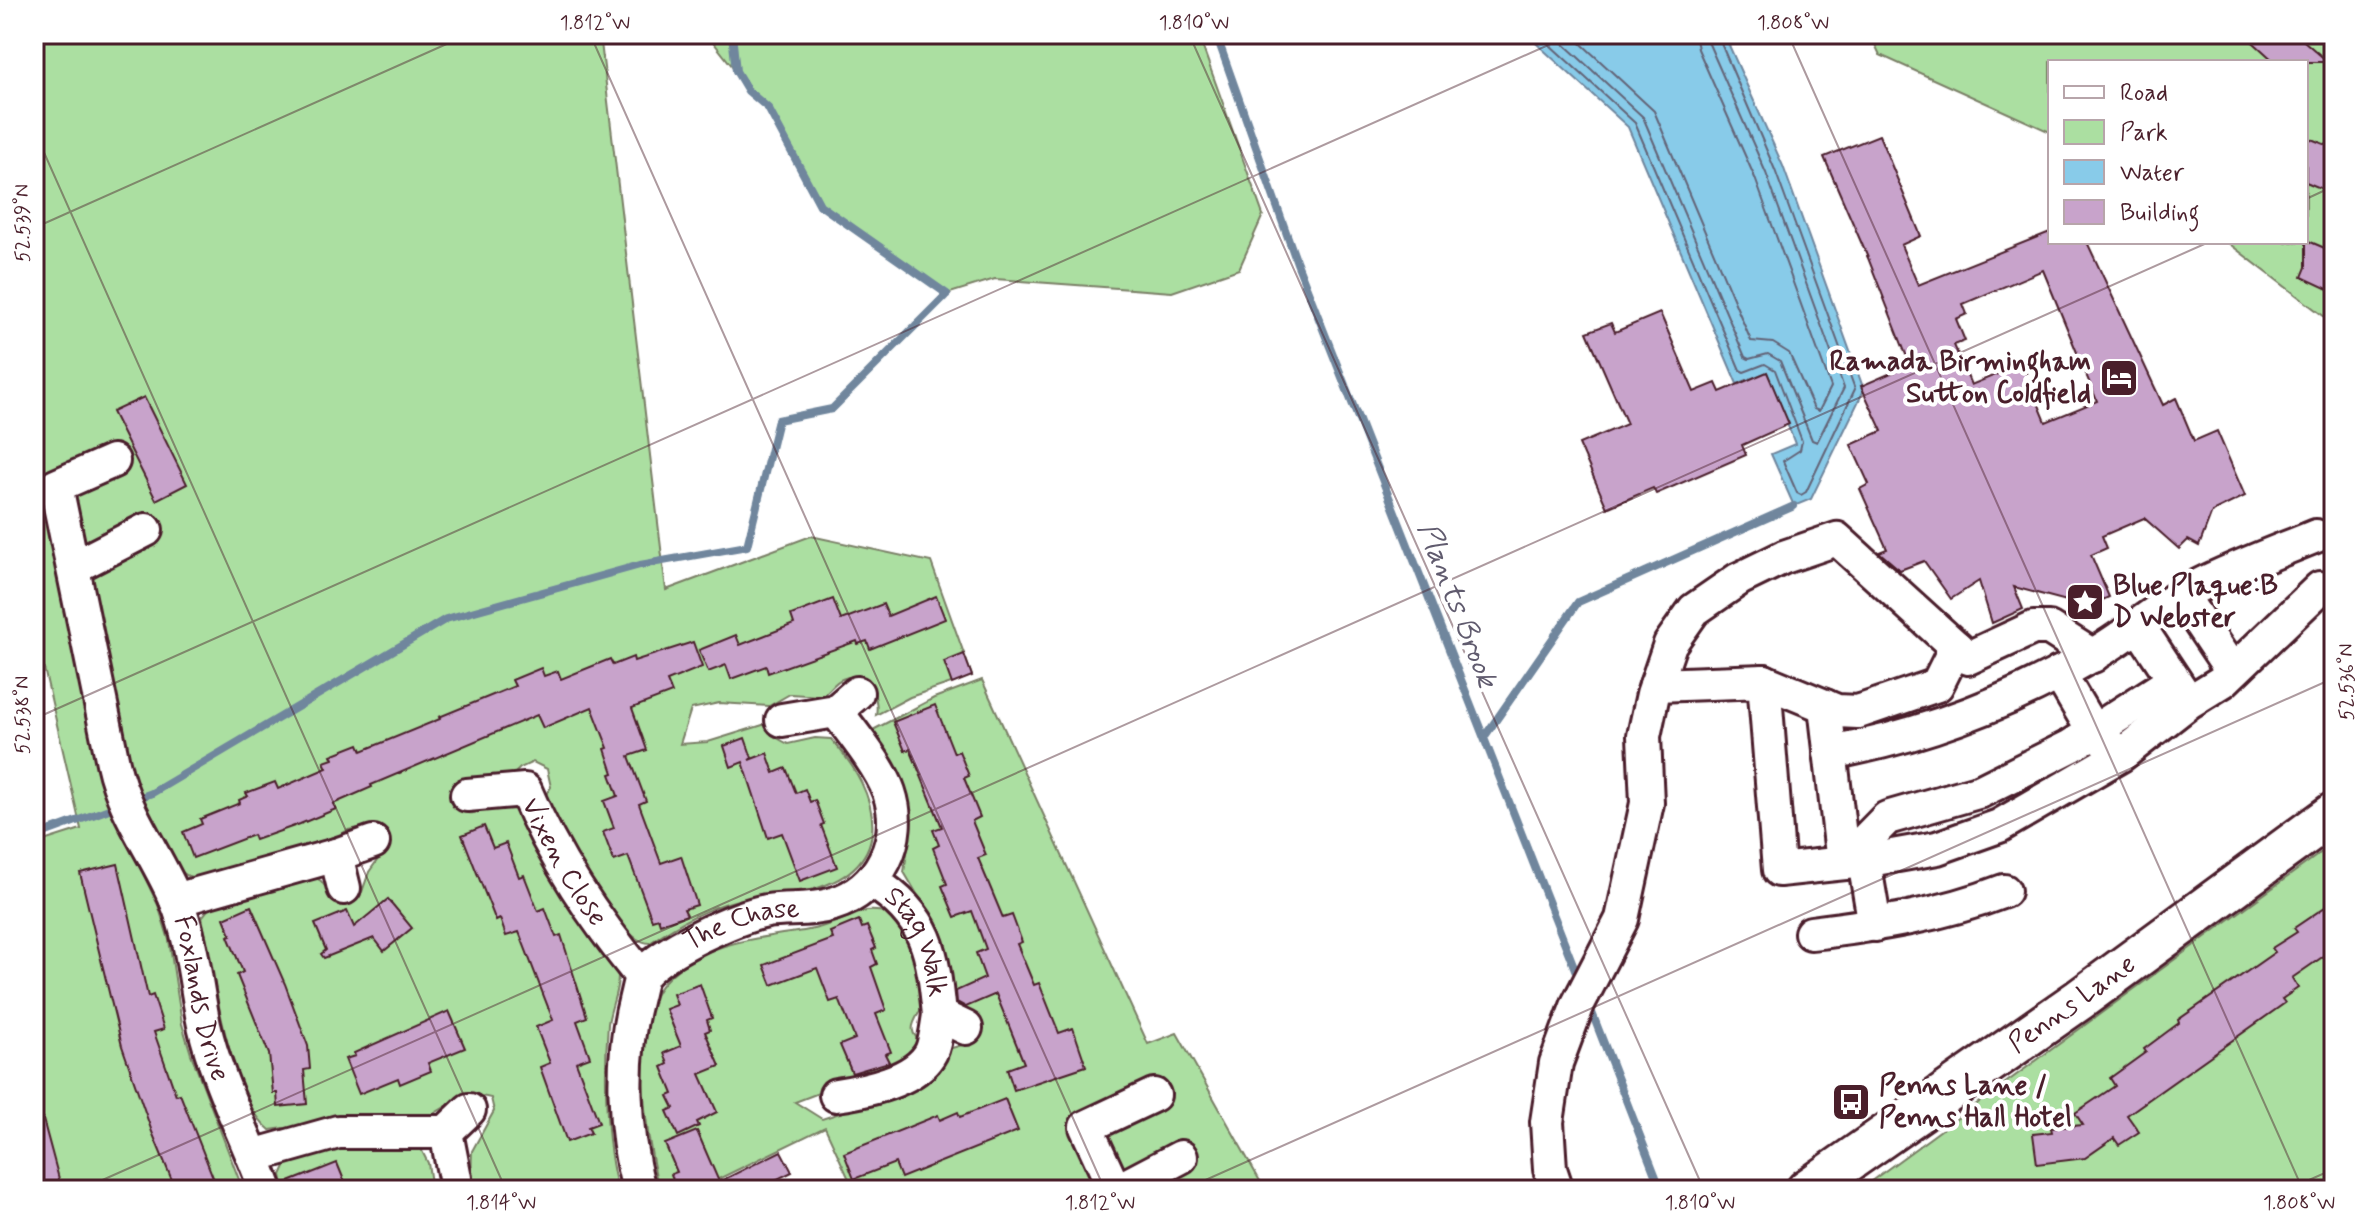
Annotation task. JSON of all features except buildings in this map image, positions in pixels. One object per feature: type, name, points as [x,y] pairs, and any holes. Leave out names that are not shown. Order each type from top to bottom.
[{"type":"main road","name":"Penns Lane","points":[[1807,1190],[2079,1000],[2334,813]]},
{"type":"street","name":"Foxlands Drive","points":[[113,461],[56,486],[124,800],[176,900],[190,942],[204,1025],[218,1072],[266,1190]]},
{"type":"street","points":[[74,567],[146,530]]},
{"type":"street","points":[[1830,753],[1886,743],[2016,696],[2093,656],[2196,587],[2316,536]]},
{"type":"street","points":[[1557,1190],[1550,1169],[1547,1122],[1556,1063],[1578,1004],[1622,919],[1647,803],[1644,736],[1670,644],[1694,610],[1739,579],[1784,557],[1837,539],[1968,658],[2033,628],[2049,628],[2093,656]]},
{"type":"street","points":[[1853,862],[1887,818],[1981,791],[2071,746],[2093,731],[2232,671],[2320,588]]},
{"type":"street","points":[[2182,596],[2232,671]]},
{"type":"street","points":[[2138,625],[2181,691]]},
{"type":"street","points":[[1656,685],[1764,681],[1837,711],[1858,712],[1937,685],[1956,647]]},
{"type":"street","points":[[2059,673],[2093,731],[2121,755]]},
{"type":"street","points":[[1764,681],[1779,870],[1937,848],[1999,826],[2121,755],[2181,691]]},
{"type":"street","points":[[782,720],[847,702],[889,792],[893,819],[890,848],[873,882]]},
{"type":"street","points":[[1825,706],[1830,753],[1853,862],[1875,925]]},
{"type":"street","name":"Vixen Close","points":[[467,795],[525,790],[542,831],[576,890],[641,976]]},
{"type":"street","points":[[176,900],[373,842]]},
{"type":"street","points":[[336,855],[344,888]]},
{"type":"street","name":"The Chase","points":[[641,976],[677,949],[715,929],[766,911],[806,910],[835,904],[873,882]]},
{"type":"street","name":"Stag Walk","points":[[836,1095],[866,1091],[894,1081],[915,1068],[930,1052],[942,1023],[928,948],[916,921],[897,897],[873,882]]},
{"type":"street","points":[[1811,933],[1875,925],[1967,906],[2004,891]]},
{"type":"street","points":[[639,1190],[633,1166],[626,1083],[630,1021],[641,976]]},
{"type":"street","points":[[1154,1095],[1086,1127],[1116,1190],[1181,1157]]},
{"type":"street","points":[[253,1156],[338,1132],[446,1132],[469,1110]]},
{"type":"street","points":[[446,1132],[455,1178]]},
{"type":"green space","points":[[34,34],[600,34],[666,590],[811,536],[931,562],[972,676],[910,697],[876,715],[876,700],[870,686],[851,677],[839,680],[821,696],[790,694],[769,706],[719,703],[691,709],[680,744],[708,742],[766,724],[772,735],[788,744],[815,738],[831,739],[861,782],[870,805],[872,826],[869,846],[858,864],[839,879],[811,890],[747,898],[714,907],[650,943],[636,938],[625,928],[617,930],[542,800],[551,787],[547,769],[533,762],[520,768],[509,779],[468,777],[457,786],[456,806],[466,812],[510,803],[520,810],[600,951],[618,976],[608,1024],[606,1085],[610,1151],[618,1190],[433,1190],[442,1186],[466,1188],[471,1182],[472,1151],[494,1111],[491,1098],[472,1094],[423,1120],[289,1137],[284,1128],[270,1130],[256,1114],[243,1091],[224,1031],[202,917],[211,906],[313,876],[332,896],[350,902],[362,892],[369,872],[383,852],[376,829],[371,826],[348,830],[325,844],[204,877],[184,874],[167,845],[137,861],[158,905],[169,940],[182,1024],[191,1054],[243,1190],[34,1190],[34,844],[81,829],[34,625]]},
{"type":"green space","points":[[707,34],[1198,34],[1263,215],[1239,269],[1172,292],[995,279],[947,294],[820,205],[768,108],[748,91]]},
{"type":"green space","points":[[1870,34],[2334,34],[2334,324],[2230,244],[2308,244],[2308,60],[2048,60],[2048,131],[1880,55]]},
{"type":"green space","points":[[982,680],[1148,1044],[1177,1033],[1265,1190],[854,1190],[825,1127],[696,1190],[659,1190],[643,1083],[646,1025],[653,1001],[664,982],[694,959],[729,944],[812,930],[862,912],[897,912],[909,932],[925,1001],[913,1024],[914,1034],[926,1045],[921,1054],[795,1102],[822,1119],[870,1103],[945,1050],[969,1043],[970,1015],[949,993],[949,960],[943,938],[904,872],[912,821],[907,795],[902,780],[871,731],[934,698]]},
{"type":"green space","points":[[2334,843],[2334,1190],[1859,1190]]},
{"type":"green space","points":[[337,1145],[420,1147],[428,1163],[432,1190],[284,1190],[281,1175],[286,1164]]},
{"type":"water","points":[[1526,34],[1724,34],[1783,166],[1864,390],[1811,499],[1794,506],[1771,454],[1795,444],[1767,372],[1737,384],[1628,127]]},
{"type":"waterway","points":[[133,800],[152,793],[446,619],[640,565],[747,546],[778,420],[832,409],[947,294],[820,205],[768,108],[748,91],[736,71],[732,34]]},
{"type":"waterway","name":"Plants Brook","points":[[1216,34],[1297,263],[1580,982]]},
{"type":"waterway","points":[[1485,736],[1578,602],[1794,506]]},
{"type":"waterway","points":[[34,834],[120,805]]},
{"type":"waterway","name":"Plants Brook","points":[[1589,1005],[1661,1190]]},
{"type":"place","name":"Ramada Birmingham Sutton Coldfield","points":[[2119,378]]},
{"type":"place","name":"Blue Plaque:B D Webster","points":[[2085,602]]},
{"type":"place","name":"Penns Lane / Penns Hall Hotel","points":[[1851,1102]]}]
